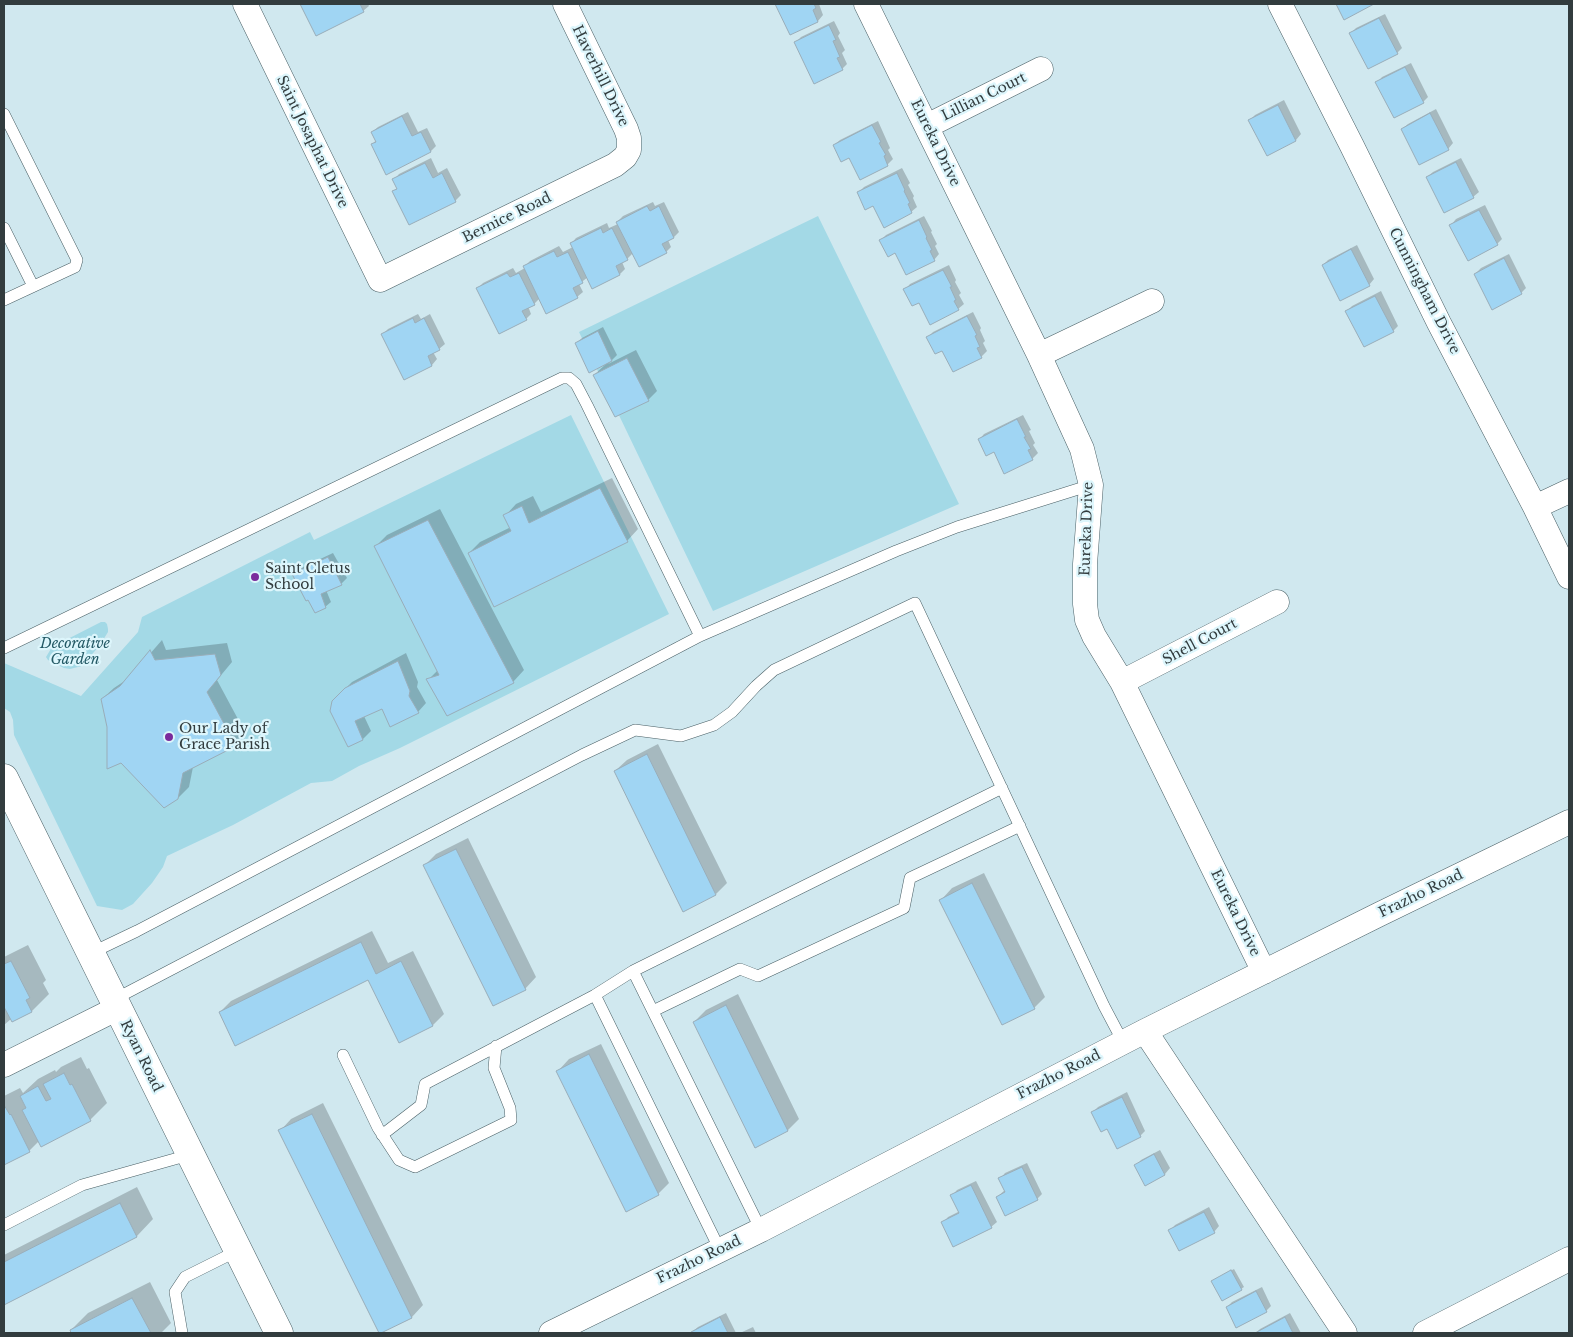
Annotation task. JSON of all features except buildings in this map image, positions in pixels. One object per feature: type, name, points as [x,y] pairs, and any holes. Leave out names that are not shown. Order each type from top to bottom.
[{"type":"main road","name":"Ryan Road","points":[[4,778],[278,1333]]},
{"type":"street","name":"Saint Josaphat Drive","points":[[244,4],[380,280]]},
{"type":"street","name":"Haverhill Drive","points":[[565,4],[626,129],[629,138],[629,150]]},
{"type":"street","name":"Eureka Drive","points":[[866,4],[1039,355],[1082,450],[1091,485],[1085,564],[1087,620],[1094,636],[1122,682],[1264,972]]},
{"type":"street","name":"Cunningham Drive","points":[[1280,4],[1439,323],[1569,576]]},
{"type":"street","name":"Lillian Court","points":[[927,126],[1041,69]]},
{"type":"street","name":"Bernice Road","points":[[380,280],[615,165],[625,157],[629,150]]},
{"type":"street","points":[[1039,355],[1152,301]]},
{"type":"street","points":[[1535,507],[1569,491]]},
{"type":"street","name":"Shell Court","points":[[1122,682],[1277,602]]},
{"type":"street","name":"Frazho Road","points":[[551,1333],[761,1230],[1123,1042],[1569,822]]},
{"type":"street","points":[[4,1065],[115,1004]]},
{"type":"street","points":[[1145,1031],[1344,1333]]},
{"type":"street","points":[[1426,1333],[1569,1259]]},
{"type":"lane","points":[[4,114],[77,260],[75,267],[4,300]]},
{"type":"lane","points":[[4,228],[33,286]]},
{"type":"lane","points":[[4,648],[562,378],[570,378],[584,398],[700,636]]},
{"type":"lane","points":[[91,953],[700,636],[948,530],[1091,485]]},
{"type":"lane","points":[[115,1004],[582,755],[635,730],[681,736],[714,725],[732,712],[774,670],[915,603],[1104,1006],[1123,1042]]},
{"type":"lane","points":[[382,1135],[421,1104],[425,1084],[595,995],[633,971],[1002,788]]},
{"type":"lane","points":[[653,1011],[740,969],[758,976],[904,908],[910,878],[1020,826]]},
{"type":"lane","points":[[633,971],[761,1230]]},
{"type":"lane","points":[[595,995],[720,1250]]},
{"type":"lane","points":[[343,1055],[382,1135],[399,1160],[415,1167],[511,1120],[510,1108],[494,1068],[496,1046]]},
{"type":"lane","points":[[4,1225],[82,1185],[189,1155]]},
{"type":"lane","points":[[182,1333],[175,1292],[185,1277],[237,1251]]},
{"type":"green space","points":[[818,216],[959,504],[713,611],[579,332]]},
{"type":"green space","points":[[571,415],[669,614],[332,781],[311,783],[233,825],[167,856],[163,867],[152,883],[133,904],[122,910],[97,906],[14,735],[13,720],[10,712],[4,708],[4,663],[81,696],[138,632],[142,617],[310,532],[314,540]]},
{"type":"green space","name":"Decorative Garden","points":[[101,622],[107,624],[108,632],[100,645],[82,666],[70,669],[64,668],[48,660],[46,657],[52,647]]},
{"type":"place","name":"Saint Cletus School","points":[[255,577]]},
{"type":"place","name":"Our Lady of Grace Parish","points":[[169,737]]}]
